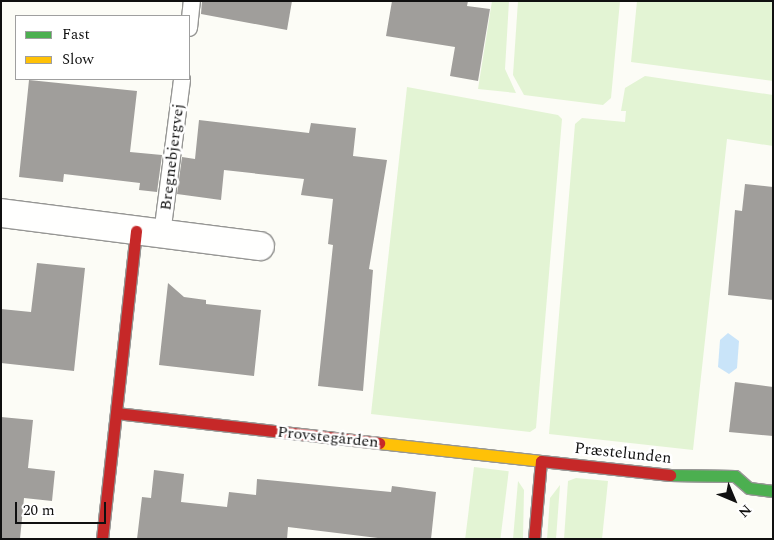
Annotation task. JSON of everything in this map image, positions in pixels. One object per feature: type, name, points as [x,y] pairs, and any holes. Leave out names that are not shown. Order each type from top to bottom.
[{"type":"street","points":[[1,213],[260,246]]},
{"type":"street","points":[[102,539],[116,413],[149,233]]},
{"type":"street","name":"Provstegården","points":[[116,413],[541,461]]},
{"type":"street","points":[[534,539],[541,461]]},
{"type":"street","name":"Præstelunden","points":[[541,461],[682,476],[736,476],[749,488],[773,491]]},
{"type":"lane","points":[[190,19],[192,1]]},
{"type":"lane","name":"Bregnebjergvej","points":[[149,233],[182,80]]},
{"type":"green space","points":[[492,1],[509,1],[505,69],[516,93],[478,89]]},
{"type":"green space","points":[[518,1],[620,1],[611,98],[603,105],[524,95],[513,75]]},
{"type":"green space","points":[[637,1],[773,1],[773,81],[631,62]]},
{"type":"green space","points":[[645,76],[773,95],[773,146],[727,139],[693,450],[549,434],[575,124],[582,118],[625,122],[626,111],[621,111],[625,88]]},
{"type":"green space","points":[[407,87],[558,115],[562,119],[536,428],[530,432],[371,414]]},
{"type":"green space","points":[[474,467],[509,471],[500,539],[465,538]]},
{"type":"green space","points":[[576,478],[608,481],[602,539],[564,539],[568,481]]},
{"type":"green space","points":[[518,481],[524,490],[523,539],[513,539]]},
{"type":"green space","points":[[560,485],[556,539],[547,539],[550,498]]},
{"type":"water","points":[[728,333],[739,341],[737,368],[729,374],[718,367],[720,340]]},
{"type":"building","points":[[202,1],[292,1],[287,30],[201,14]]},
{"type":"building","points":[[392,1],[468,1],[467,6],[490,9],[478,81],[450,76],[455,47],[386,36]]},
{"type":"building","points":[[29,80],[137,91],[130,152],[162,155],[157,192],[139,190],[140,183],[64,174],[63,182],[19,177]]},
{"type":"building","points":[[199,120],[309,133],[311,123],[356,128],[353,156],[387,160],[369,269],[373,270],[363,391],[318,386],[333,245],[328,244],[333,199],[301,195],[304,179],[224,170],[221,200],[177,194],[182,157],[195,159]]},
{"type":"building","points":[[745,184],[773,187],[773,300],[728,295],[735,210],[742,211]]},
{"type":"building","points":[[37,263],[85,268],[74,371],[1,363],[1,309],[31,312]]},
{"type":"building","points":[[168,283],[184,297],[206,300],[206,304],[261,310],[254,376],[159,365]]},
{"type":"building","points":[[735,382],[773,387],[773,436],[729,432]]},
{"type":"building","points":[[1,417],[33,420],[28,468],[55,471],[52,501],[24,498],[20,539],[1,539]]},
{"type":"building","points":[[154,470],[184,474],[181,502],[227,507],[229,492],[256,495],[257,479],[391,492],[392,486],[436,492],[431,539],[386,539],[288,527],[287,539],[137,539],[142,497],[151,498]]},
{"type":"traffic: fast","points":[[670,475],[735,476],[749,488],[773,491]]},
{"type":"traffic: slow","points":[[379,443],[541,461]]},
{"type":"traffic: jam","points":[[102,539],[136,231]]},
{"type":"traffic: jam","points":[[116,413],[379,443]]},
{"type":"traffic: jam","points":[[534,539],[541,461],[670,475]]}]
